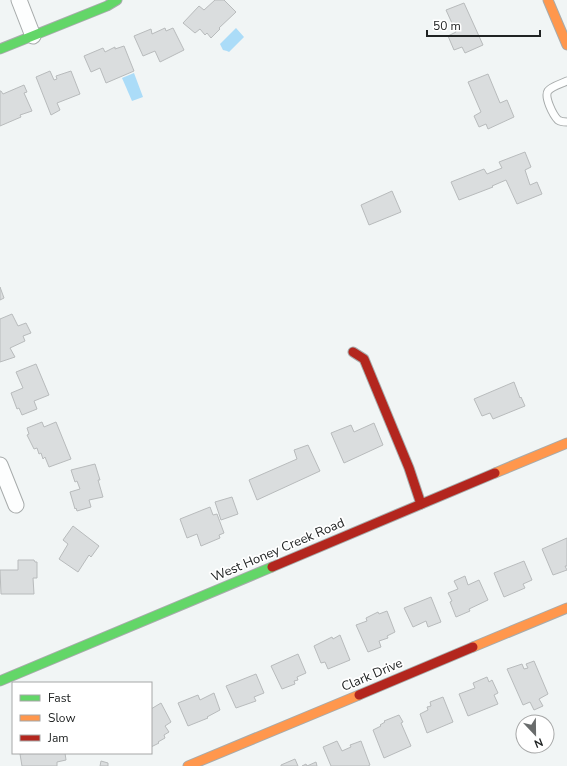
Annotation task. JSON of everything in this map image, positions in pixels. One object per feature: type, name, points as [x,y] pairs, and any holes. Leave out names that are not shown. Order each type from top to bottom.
[{"type":"street","points":[[19,0],[33,36]]},
{"type":"street","points":[[0,49],[107,6],[117,0]]},
{"type":"street","points":[[548,0],[567,45]]},
{"type":"street","points":[[353,352],[364,359],[409,468],[422,504]]},
{"type":"street","name":"West Honey Creek Road","points":[[0,681],[567,443]]},
{"type":"street","points":[[0,465],[16,505]]},
{"type":"street","name":"Clark Drive","points":[[188,766],[567,608]]},
{"type":"lane","points":[[567,81],[554,86],[548,90],[546,94],[549,105],[558,120],[567,122]]},
{"type":"water","points":[[236,28],[244,37],[229,52],[223,50],[220,44]]},
{"type":"water","points":[[134,73],[143,97],[132,101],[122,78]]},
{"type":"building","points":[[215,0],[224,0],[236,12],[211,38],[207,33],[205,35],[200,29],[195,33],[183,23],[199,6],[204,10]]},
{"type":"building","points":[[464,3],[483,45],[465,53],[462,47],[454,50],[448,36],[456,32],[446,10]]},
{"type":"building","points":[[165,28],[166,31],[173,28],[184,50],[160,62],[155,51],[143,56],[134,36],[151,29],[152,34]]},
{"type":"building","points":[[124,46],[134,71],[106,83],[100,68],[91,72],[84,56],[103,48],[105,52],[115,47],[115,49]]},
{"type":"building","points":[[50,71],[54,80],[57,79],[56,76],[71,71],[80,94],[57,103],[60,110],[51,115],[36,77]]},
{"type":"building","points":[[488,74],[500,103],[507,100],[514,117],[488,129],[486,124],[479,127],[474,116],[481,112],[468,82]]},
{"type":"building","points":[[24,85],[27,92],[24,93],[32,111],[20,115],[21,117],[0,126],[0,91],[3,94]]},
{"type":"building","points":[[525,152],[531,167],[525,170],[530,185],[537,182],[542,194],[517,204],[506,180],[492,186],[493,187],[459,200],[451,182],[484,169],[487,174],[502,168],[499,162]]},
{"type":"building","points":[[392,191],[401,212],[369,225],[361,205]]},
{"type":"building","points":[[0,287],[4,298],[0,300]]},
{"type":"building","points":[[12,314],[18,326],[26,323],[31,333],[23,336],[25,341],[10,348],[15,357],[0,362],[0,319]]},
{"type":"building","points":[[36,364],[49,395],[34,401],[37,409],[22,415],[19,408],[17,409],[11,393],[23,388],[16,372]]},
{"type":"building","points":[[514,382],[520,398],[521,397],[525,406],[493,419],[490,413],[482,416],[474,399]]},
{"type":"building","points":[[42,422],[44,427],[56,422],[71,459],[49,467],[45,457],[43,459],[37,448],[34,449],[27,435],[29,434],[27,428]]},
{"type":"building","points":[[374,423],[383,445],[344,463],[331,433],[351,425],[354,432]]},
{"type":"building","points":[[308,445],[320,471],[257,500],[249,480],[297,459],[294,450]]},
{"type":"building","points":[[95,464],[103,497],[89,500],[91,507],[77,511],[70,492],[80,489],[77,481],[75,482],[71,470]]},
{"type":"building","points":[[232,497],[238,514],[221,520],[215,502]]},
{"type":"building","points":[[210,507],[213,515],[217,514],[224,533],[219,535],[220,538],[201,546],[197,534],[187,538],[180,519]]},
{"type":"building","points":[[73,526],[99,546],[91,557],[89,555],[78,572],[59,559],[68,544],[63,540]]},
{"type":"building","points":[[567,538],[567,566],[565,566],[567,570],[553,575],[542,549]]},
{"type":"building","points":[[18,560],[34,560],[37,562],[37,578],[33,578],[34,594],[1,594],[0,570],[18,570]]},
{"type":"building","points":[[524,561],[532,580],[523,584],[525,588],[504,597],[494,573]]},
{"type":"building","points":[[465,576],[468,585],[479,580],[488,600],[469,609],[470,611],[456,617],[450,602],[452,601],[448,593],[458,589],[454,581]]},
{"type":"building","points":[[431,597],[441,622],[428,627],[426,621],[413,627],[404,608]]},
{"type":"building","points":[[387,611],[395,632],[387,636],[388,638],[379,641],[381,647],[368,652],[356,625],[367,621],[366,618],[378,612],[379,614]]},
{"type":"building","points":[[340,635],[350,660],[328,669],[325,662],[321,663],[314,646],[332,637],[333,639]]},
{"type":"building","points":[[298,654],[306,673],[297,677],[298,680],[294,681],[295,684],[282,689],[271,666]]},
{"type":"building","points":[[534,661],[548,694],[539,699],[543,706],[534,710],[530,702],[523,705],[507,669],[522,664],[524,669],[528,668],[526,664]]},
{"type":"building","points":[[256,674],[264,693],[254,697],[256,701],[236,708],[226,686]]},
{"type":"building","points":[[487,677],[489,682],[492,680],[498,693],[494,695],[498,704],[468,716],[459,694],[475,688],[473,683]]},
{"type":"building","points":[[214,693],[220,710],[207,717],[208,718],[188,726],[178,703],[198,695],[200,700]]},
{"type":"building","points":[[443,697],[453,722],[427,733],[420,714],[428,710],[427,707],[431,706],[430,702]]},
{"type":"building","points":[[161,703],[171,722],[165,726],[169,732],[164,735],[165,738],[152,746],[152,708]]},
{"type":"building","points":[[399,715],[403,722],[401,723],[411,746],[384,758],[373,730],[381,726],[380,725],[385,722],[384,721]]},
{"type":"building","points":[[337,741],[342,751],[351,747],[350,745],[361,741],[370,765],[331,766],[323,747]]},
{"type":"building","points":[[20,754],[65,754],[66,760],[57,762],[57,766],[22,766]]},
{"type":"building","points":[[295,759],[298,766],[281,766],[281,765]]},
{"type":"building","points":[[101,761],[108,763],[108,766],[100,766]]},
{"type":"building","points":[[316,762],[317,766],[307,766]]},
{"type":"traffic: fast","points":[[0,49],[107,6],[117,0]]},
{"type":"traffic: fast","points":[[0,681],[272,567]]},
{"type":"traffic: slow","points":[[548,0],[567,45]]},
{"type":"traffic: slow","points":[[495,473],[567,443]]},
{"type":"traffic: slow","points":[[473,647],[567,608]]},
{"type":"traffic: slow","points":[[188,766],[359,695]]},
{"type":"traffic: jam","points":[[353,352],[364,359],[409,468],[421,504]]},
{"type":"traffic: jam","points":[[272,567],[495,473]]},
{"type":"traffic: jam","points":[[359,695],[473,647]]}]
